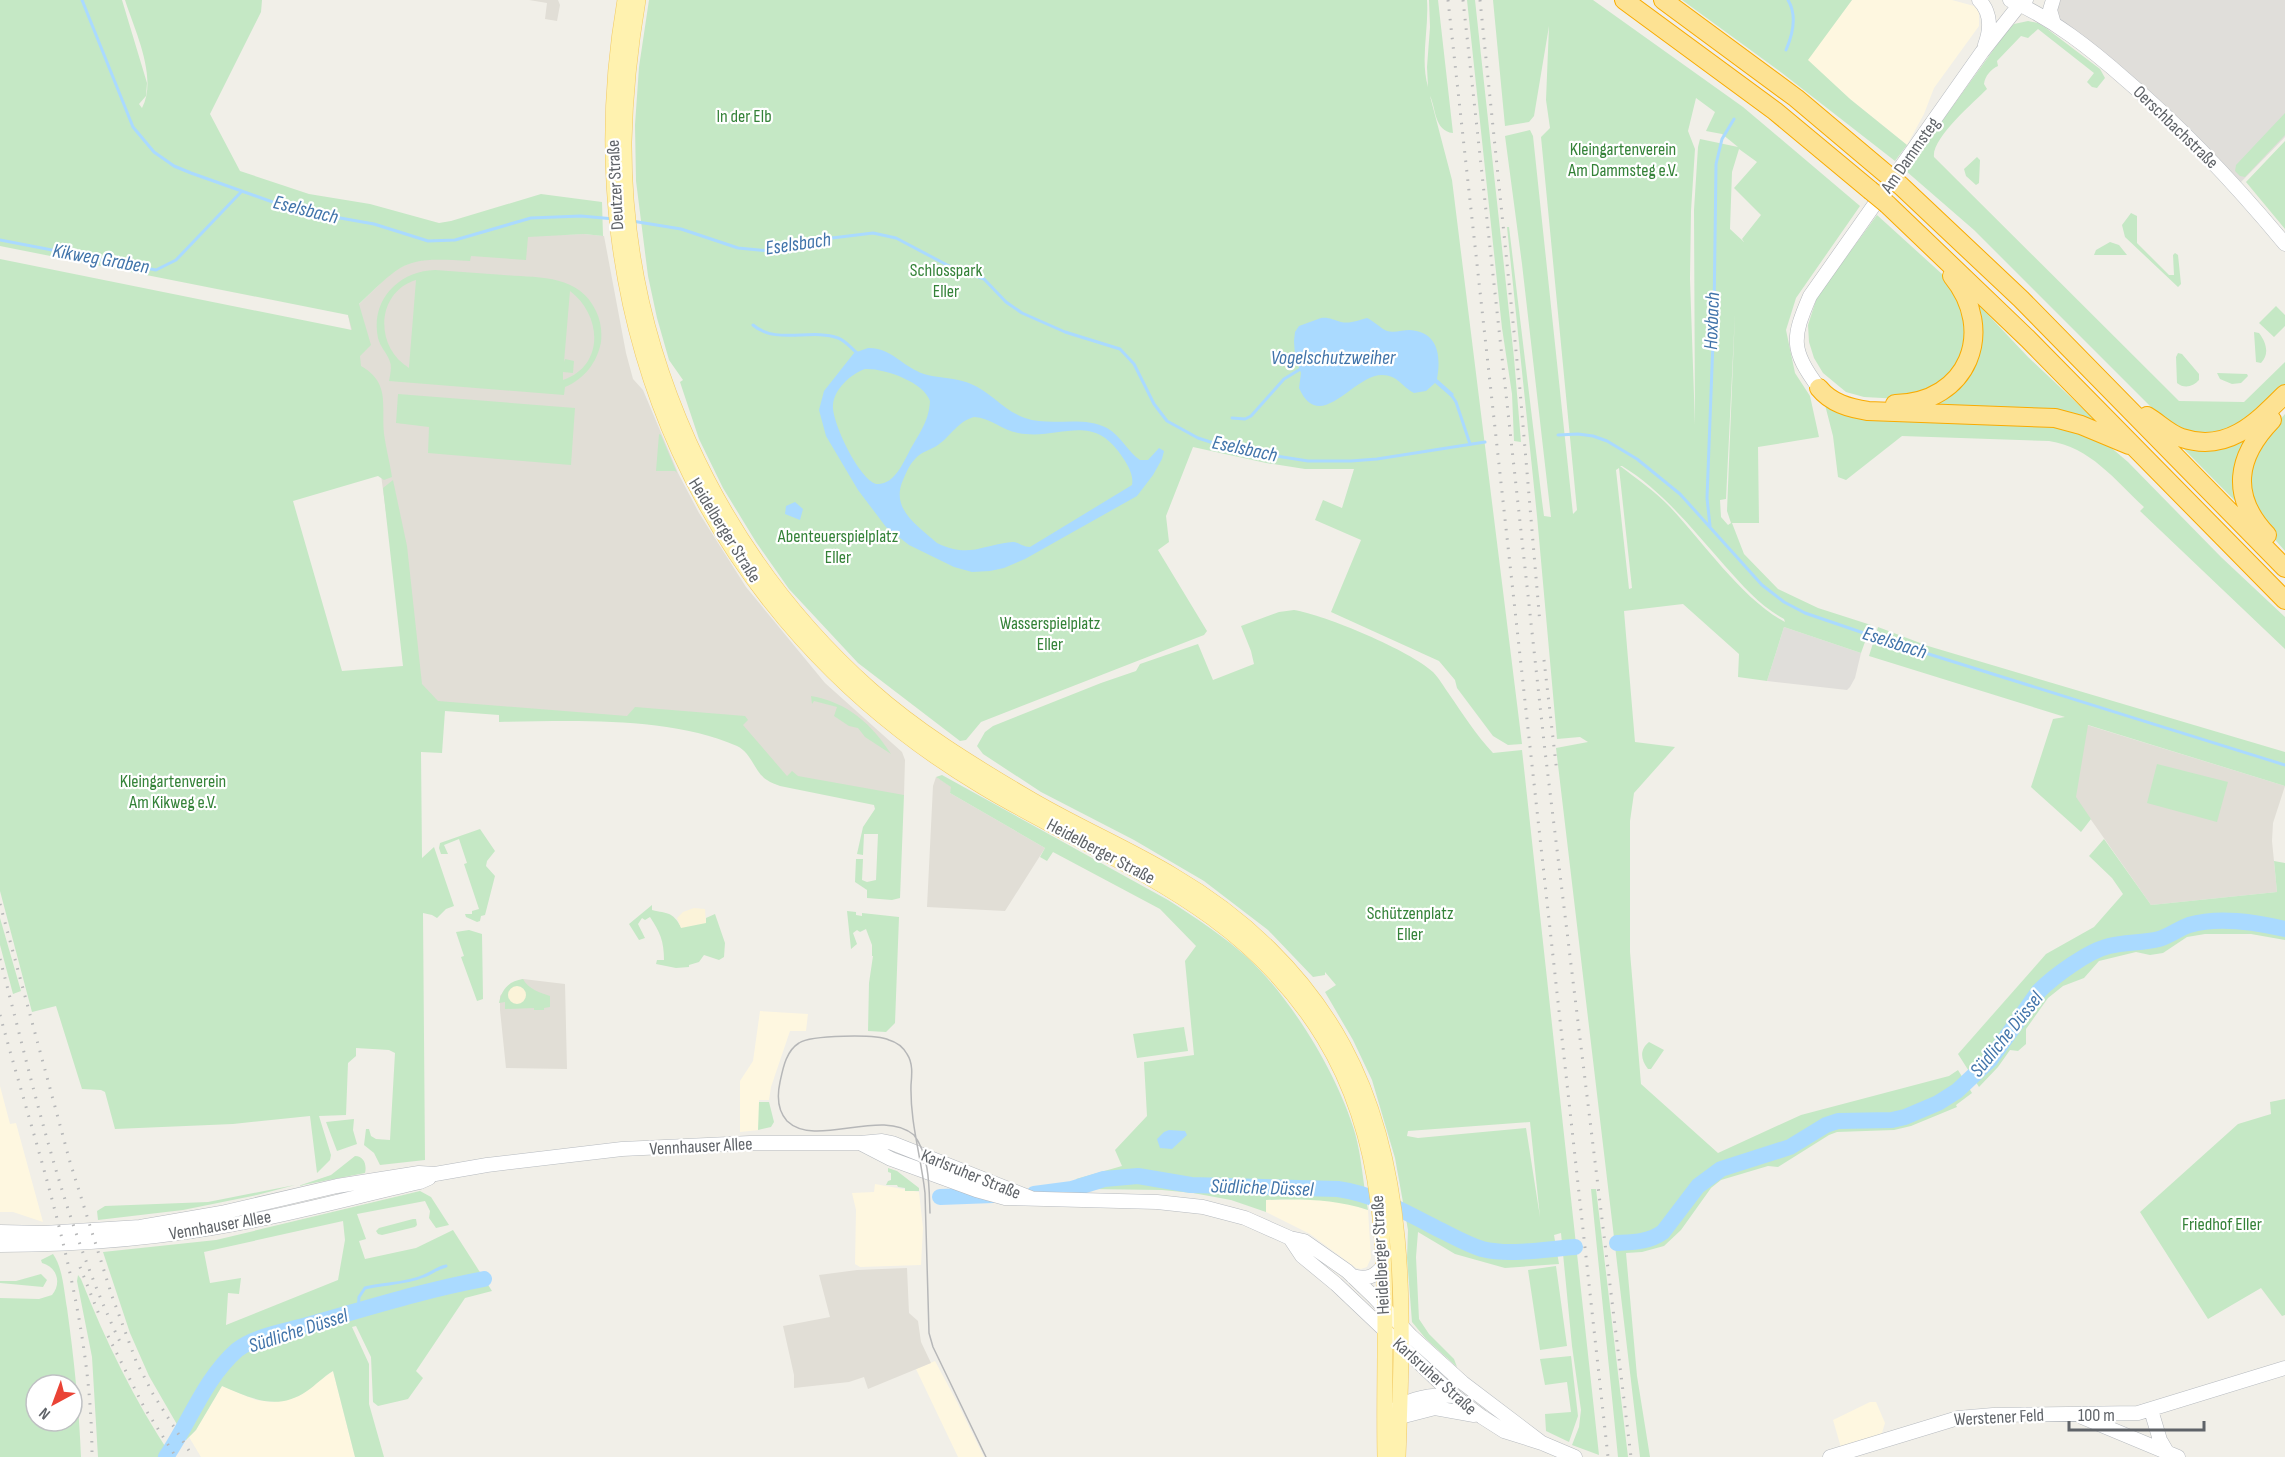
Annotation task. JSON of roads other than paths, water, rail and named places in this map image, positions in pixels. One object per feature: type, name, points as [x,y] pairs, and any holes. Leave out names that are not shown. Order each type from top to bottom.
[{"type":"highway","points":[[1624,0],[1775,111],[1887,204],[2028,339],[2285,600]]},
{"type":"highway","points":[[1663,0],[1796,98],[1900,185],[2021,299],[2282,565]]},
{"type":"highway","points":[[1819,381],[1847,396],[1872,403],[1903,404],[1934,396],[1957,378],[1972,351],[1975,334],[1973,316],[1959,285],[1930,244]]},
{"type":"highway","points":[[1819,381],[1828,397],[1838,403],[1868,411],[2065,419],[2133,447]]},
{"type":"highway","points":[[2121,403],[2180,438],[2216,442],[2227,440],[2247,430],[2285,394]]},
{"type":"highway","points":[[2282,565],[2277,545],[2258,525],[2248,510],[2242,478],[2245,461],[2252,446],[2264,429],[2285,407]]},
{"type":"main road","name":"Deutzer Straße","points":[[625,0],[614,82],[612,145],[624,230],[628,295],[653,366]]},
{"type":"main road","name":"Deutzer Straße","points":[[621,210],[628,67],[638,0]]},
{"type":"main road","points":[[1979,0],[1987,11],[1989,22],[1982,52]]},
{"type":"main road","points":[[2053,0],[2050,10],[2054,24]]},
{"type":"main road","name":"Am Dammsteg","points":[[1819,381],[1807,348],[1805,308],[1814,290],[2018,1]]},
{"type":"main road","name":"Oerschbachstraße","points":[[2018,1],[2098,56],[2163,112],[2237,187],[2285,244]]},
{"type":"main road","name":"Heidelberger Straße","points":[[653,366],[676,445],[710,510],[754,580],[822,661],[919,746],[983,787],[1189,900],[1237,935],[1278,975],[1306,1010],[1325,1040],[1348,1085],[1369,1148],[1377,1189],[1384,1265],[1384,1330],[1395,1413]]},
{"type":"main road","name":"Heidelberger Straße","points":[[653,366],[716,496],[736,530],[786,601],[850,671],[903,717],[975,765],[1029,798],[1143,858],[1196,890],[1243,924],[1289,968],[1327,1018],[1353,1067],[1377,1128],[1391,1195],[1398,1257],[1400,1325],[1395,1413]]},
{"type":"main road","name":"Vennhauser Allee","points":[[0,1232],[44,1233],[140,1227],[221,1213],[337,1186],[419,1173],[435,1174],[487,1165],[622,1149],[755,1143],[882,1141],[910,1149]]},
{"type":"main road","name":"Vennhauser Allee","points":[[860,1143],[874,1152],[925,1175]]},
{"type":"main road","name":"Karlsruher Straße","points":[[910,1149],[993,1186],[1031,1198],[1067,1201],[1157,1202],[1203,1207],[1245,1218],[1290,1238],[1304,1241],[1352,1276],[1441,1364],[1542,1443]]},
{"type":"main road","points":[[925,1175],[943,1164]]},
{"type":"main road","name":"Vennhauser Allee","points":[[0,1245],[118,1240],[193,1231],[322,1206],[420,1182],[435,1174]]},
{"type":"main road","name":"Karlsruher Straße","points":[[925,1175],[962,1185],[993,1186]]},
{"type":"main road","name":"Karlsruher Straße","points":[[1290,1238],[1302,1256],[1336,1284],[1453,1395],[1504,1431],[1575,1457]]},
{"type":"main road","points":[[1352,1276],[1363,1278],[1373,1276],[1384,1265]]},
{"type":"main road","name":"Werstener Feld","points":[[1830,1457],[1958,1418],[1993,1415],[2138,1413],[2285,1368]]},
{"type":"main road","points":[[1385,1457],[1395,1413],[1424,1396],[1453,1395],[1471,1399],[1510,1420]]},
{"type":"main road","points":[[1395,1413],[1435,1408],[1462,1411],[1482,1417]]},
{"type":"main road","points":[[2151,1410],[2157,1435],[2173,1455]]},
{"type":"main road","points":[[1395,1413],[1398,1457]]},
{"type":"main road","points":[[2074,1414],[2173,1455]]},
{"type":"water","name":"Vogelschutzweiher","points":[[1321,318],[1354,322],[1367,318],[1387,331],[1410,330],[1427,335],[1438,354],[1437,379],[1454,394],[1451,397],[1435,383],[1426,391],[1414,393],[1396,379],[1382,375],[1371,377],[1327,405],[1317,406],[1307,401],[1299,388],[1301,373],[1295,356],[1295,332],[1299,326]]},
{"type":"water","points":[[868,348],[882,350],[923,374],[971,384],[1025,418],[1045,422],[1077,421],[1098,424],[1112,431],[1140,460],[1148,460],[1159,448],[1164,451],[1162,459],[1137,496],[1025,559],[990,571],[972,572],[954,567],[909,545],[886,527],[858,490],[826,436],[819,410],[824,391],[854,353]],"holes":[[[865,369],[882,371],[912,382],[926,394],[930,401],[925,422],[901,467],[890,480],[879,484],[872,482],[856,464],[842,438],[833,405],[840,388],[854,374]],[[974,417],[1018,433],[1047,434],[1074,430],[1098,434],[1110,442],[1121,455],[1131,473],[1132,485],[1030,547],[1012,542],[974,550],[958,550],[937,543],[908,516],[900,500],[900,490],[907,470],[915,459],[938,445],[963,422]]]},
{"type":"water","points":[[795,502],[803,509],[800,520],[785,514],[786,506]]},
{"type":"water","points":[[1169,1130],[1185,1131],[1187,1135],[1172,1149],[1160,1148],[1157,1139]]},
{"type":"waterway","name":"Eselsbach","points":[[82,0],[133,127],[154,152],[174,166],[191,173],[295,210],[374,224],[428,241],[455,240],[531,218],[581,216],[614,219]]},
{"type":"waterway","name":"Hoxbach","points":[[1786,50],[1793,25],[1788,0]]},
{"type":"waterway","name":"Hoxbach","points":[[1710,526],[1707,498],[1714,315],[1716,164],[1722,139],[1734,119]]},
{"type":"waterway","name":"Kikweg Graben","points":[[0,240],[156,270],[176,260],[242,191]]},
{"type":"waterway","name":"Eselsbach","points":[[632,221],[681,229],[738,248],[769,251],[832,238],[873,233],[896,238],[949,266],[984,279],[1006,302],[1022,313],[1065,332],[1120,349],[1134,364],[1154,404],[1167,421],[1198,438],[1232,449],[1308,461],[1351,461],[1485,442]]},
{"type":"waterway","points":[[753,325],[772,334],[828,335],[838,338],[857,353]]},
{"type":"waterway","points":[[1232,418],[1245,419],[1251,416],[1284,379],[1302,368]]},
{"type":"waterway","points":[[1450,393],[1456,402],[1470,444]]},
{"type":"waterway","name":"Eselsbach","points":[[1558,435],[1593,436],[1607,441],[1637,459],[1680,494],[1762,585],[1784,602],[1805,613],[1890,642],[2285,765]]},
{"type":"waterway","name":"Südliche Düssel","points":[[1617,1243],[1647,1240],[1663,1232],[1698,1186],[1721,1169],[1790,1147],[1826,1125],[1838,1121],[1892,1120],[1938,1103],[1957,1091],[1990,1060],[2039,991],[2062,971],[2091,953],[2115,945],[2159,939],[2201,922],[2225,920],[2285,929]]},
{"type":"waterway","name":"Südliche Düssel","points":[[1034,1194],[1072,1189],[1104,1179],[1138,1176],[1191,1185],[1338,1189],[1351,1191],[1388,1204],[1482,1249],[1516,1252],[1575,1247]]},
{"type":"waterway","name":"Südliche Düssel","points":[[940,1197],[993,1195]]},
{"type":"waterway","points":[[358,1311],[359,1297],[365,1288],[417,1279],[446,1266]]},
{"type":"waterway","name":"Südliche Düssel","points":[[166,1457],[216,1374],[226,1361],[245,1345],[272,1334],[440,1288],[484,1279]]},
{"type":"tram line","points":[[930,1213],[926,1162],[919,1143],[914,1135],[900,1128],[884,1125],[814,1131],[799,1128],[787,1121],[780,1108],[778,1092],[786,1060],[795,1046],[816,1038],[844,1036],[882,1038],[899,1045],[909,1057],[912,1069],[912,1113],[914,1126],[916,1139],[923,1179],[925,1193],[929,1333],[933,1347],[986,1457]]},
{"type":"railway","points":[[1448,0],[1608,1457]]},
{"type":"railway","points":[[1463,0],[1545,751],[1631,1457]]},
{"type":"railway","points":[[1480,0],[1520,390],[1540,624]]},
{"type":"railway","points":[[1544,660],[1557,773]]},
{"type":"railway","points":[[0,904],[70,1162],[112,1296],[136,1361],[153,1394],[193,1457]]},
{"type":"railway","points":[[0,959],[66,1204],[101,1300],[122,1346]]},
{"type":"railway","points":[[0,1015],[61,1233],[73,1288],[90,1400],[92,1457]]},
{"type":"railway","points":[[80,1267],[100,1317]]},
{"type":"railway","points":[[108,1336],[144,1407],[176,1457]]},
{"type":"park label","name":"In der Elb","points":[[744,116]]},
{"type":"park label","name":"Kleingartenverein Am Dammsteg e.V.","points":[[1623,159]]},
{"type":"park label","name":"Schlosspark Eller","points":[[946,280]]},
{"type":"park label","name":"Abenteuerspielplatz Eller","points":[[838,546]]},
{"type":"park label","name":"Wasserspielplatz Eller","points":[[1050,633]]},
{"type":"park label","name":"Kleingartenverein Am Kikweg e.V.","points":[[173,791]]},
{"type":"park label","name":"Schützenplatz Eller","points":[[1410,923]]},
{"type":"park label","name":"Friedhof Eller","points":[[2222,1224]]}]
